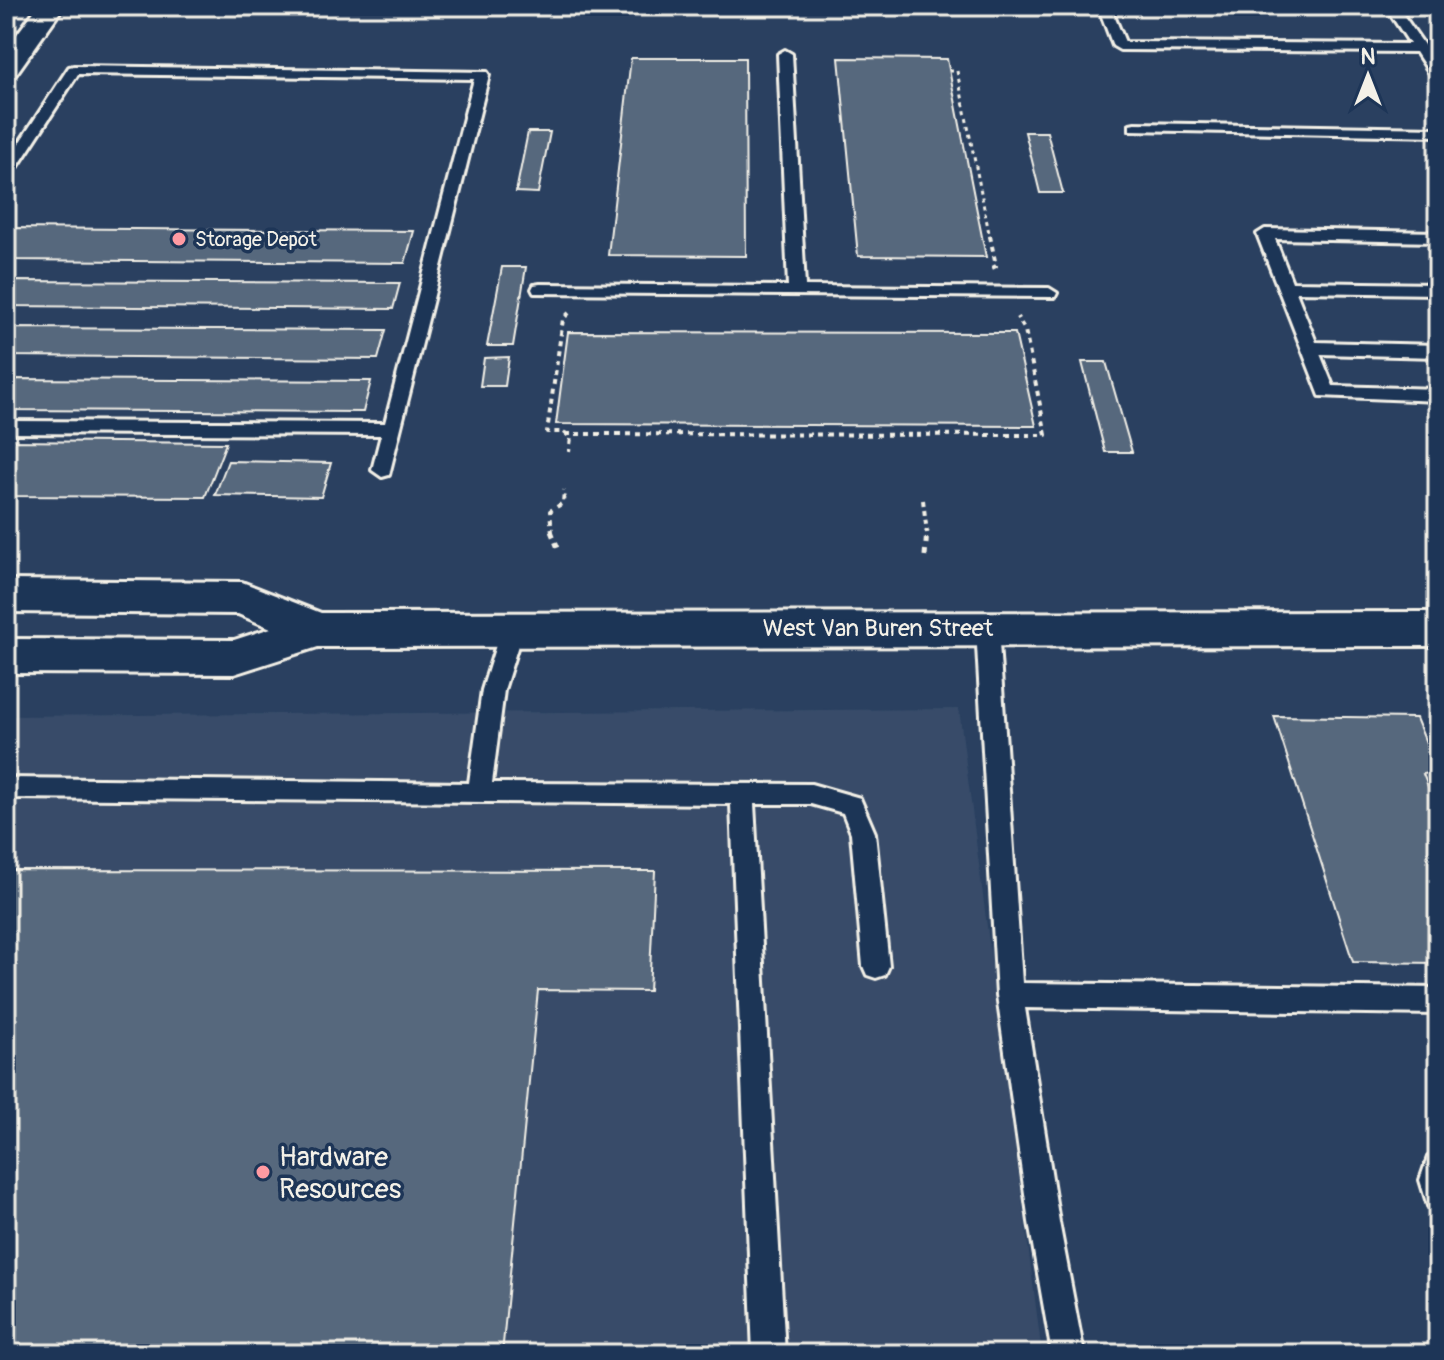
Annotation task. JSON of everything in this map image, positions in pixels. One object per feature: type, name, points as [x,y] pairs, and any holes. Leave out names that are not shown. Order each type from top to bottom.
[{"type":"main road","points":[[6,27],[23,6]]},
{"type":"main road","points":[[6,68],[51,6]]},
{"type":"main road","name":"West Van Buren Street","points":[[6,596],[242,598],[318,630]]},
{"type":"main road","name":"West Van Buren Street","points":[[6,656],[234,657],[318,630],[1438,629]]},
{"type":"lane","points":[[1104,6],[1120,46],[1420,48]]},
{"type":"lane","points":[[1391,6],[1438,75]]},
{"type":"lane","points":[[785,54],[797,291]]},
{"type":"lane","points":[[6,174],[74,70],[482,75],[382,470]]},
{"type":"lane","points":[[1135,127],[1438,132]]},
{"type":"lane","points":[[1438,237],[1265,234],[1326,392],[1438,395]]},
{"type":"lane","points":[[1286,287],[1438,289]]},
{"type":"lane","points":[[540,289],[1049,293]]},
{"type":"lane","points":[[1310,348],[1438,351]]},
{"type":"lane","points":[[6,427],[393,429]]},
{"type":"lane","points":[[987,628],[1010,995],[1044,1222],[1068,1354]]},
{"type":"lane","points":[[479,793],[493,690],[512,629]]},
{"type":"lane","points":[[6,788],[811,794],[852,805],[863,833],[876,966]]},
{"type":"lane","points":[[742,794],[769,1354]]},
{"type":"lane","points":[[1010,995],[1438,1001]]},
{"type":"lane","points":[[1438,1167],[1434,1180],[1438,1196]]},
{"type":"path","points":[[949,71],[957,71],[996,266],[988,269]]},
{"type":"path","points":[[582,307],[563,319],[547,432],[1046,435],[1025,330],[1021,320],[1011,312]]},
{"type":"path","points":[[566,434],[571,438],[569,452]]},
{"type":"path","points":[[560,553],[552,538],[550,511],[563,503],[564,490]]},
{"type":"path","points":[[923,500],[928,539],[925,556]]},
{"type":"shaded area","points":[[959,709],[1042,1354],[6,1354],[6,716]]},
{"type":"building","points":[[631,58],[745,58],[746,256],[608,255]]},
{"type":"building","points":[[839,58],[947,59],[986,257],[858,256]]},
{"type":"building","points":[[528,132],[550,132],[538,193],[516,192]]},
{"type":"building","points":[[1025,132],[1047,132],[1063,193],[1040,193]]},
{"type":"building","points":[[6,228],[414,231],[405,263],[6,260]]},
{"type":"building","points":[[502,267],[526,267],[513,346],[487,346]]},
{"type":"building","points":[[6,281],[400,283],[393,309],[6,306]]},
{"type":"building","points":[[6,328],[386,330],[378,359],[6,356]]},
{"type":"building","points":[[568,332],[1015,333],[1036,426],[556,424]]},
{"type":"building","points":[[509,357],[505,386],[480,386],[484,358]]},
{"type":"building","points":[[1082,362],[1106,362],[1132,452],[1105,452]]},
{"type":"building","points":[[6,379],[371,381],[363,412],[6,410]]},
{"type":"building","points":[[6,441],[226,443],[205,497],[6,496]]},
{"type":"building","points":[[228,461],[331,463],[321,497],[215,495]]},
{"type":"building","points":[[1274,716],[1416,718],[1438,772],[1423,774],[1438,811],[1438,963],[1353,962]]},
{"type":"building","name":"Hardware Resources","points":[[6,870],[655,871],[649,991],[538,990],[502,1354],[6,1354]]},
{"type":"place","name":"Storage Depot","points":[[179,239]]},
{"type":"place","name":"Hardware Resources","points":[[263,1172]]}]
